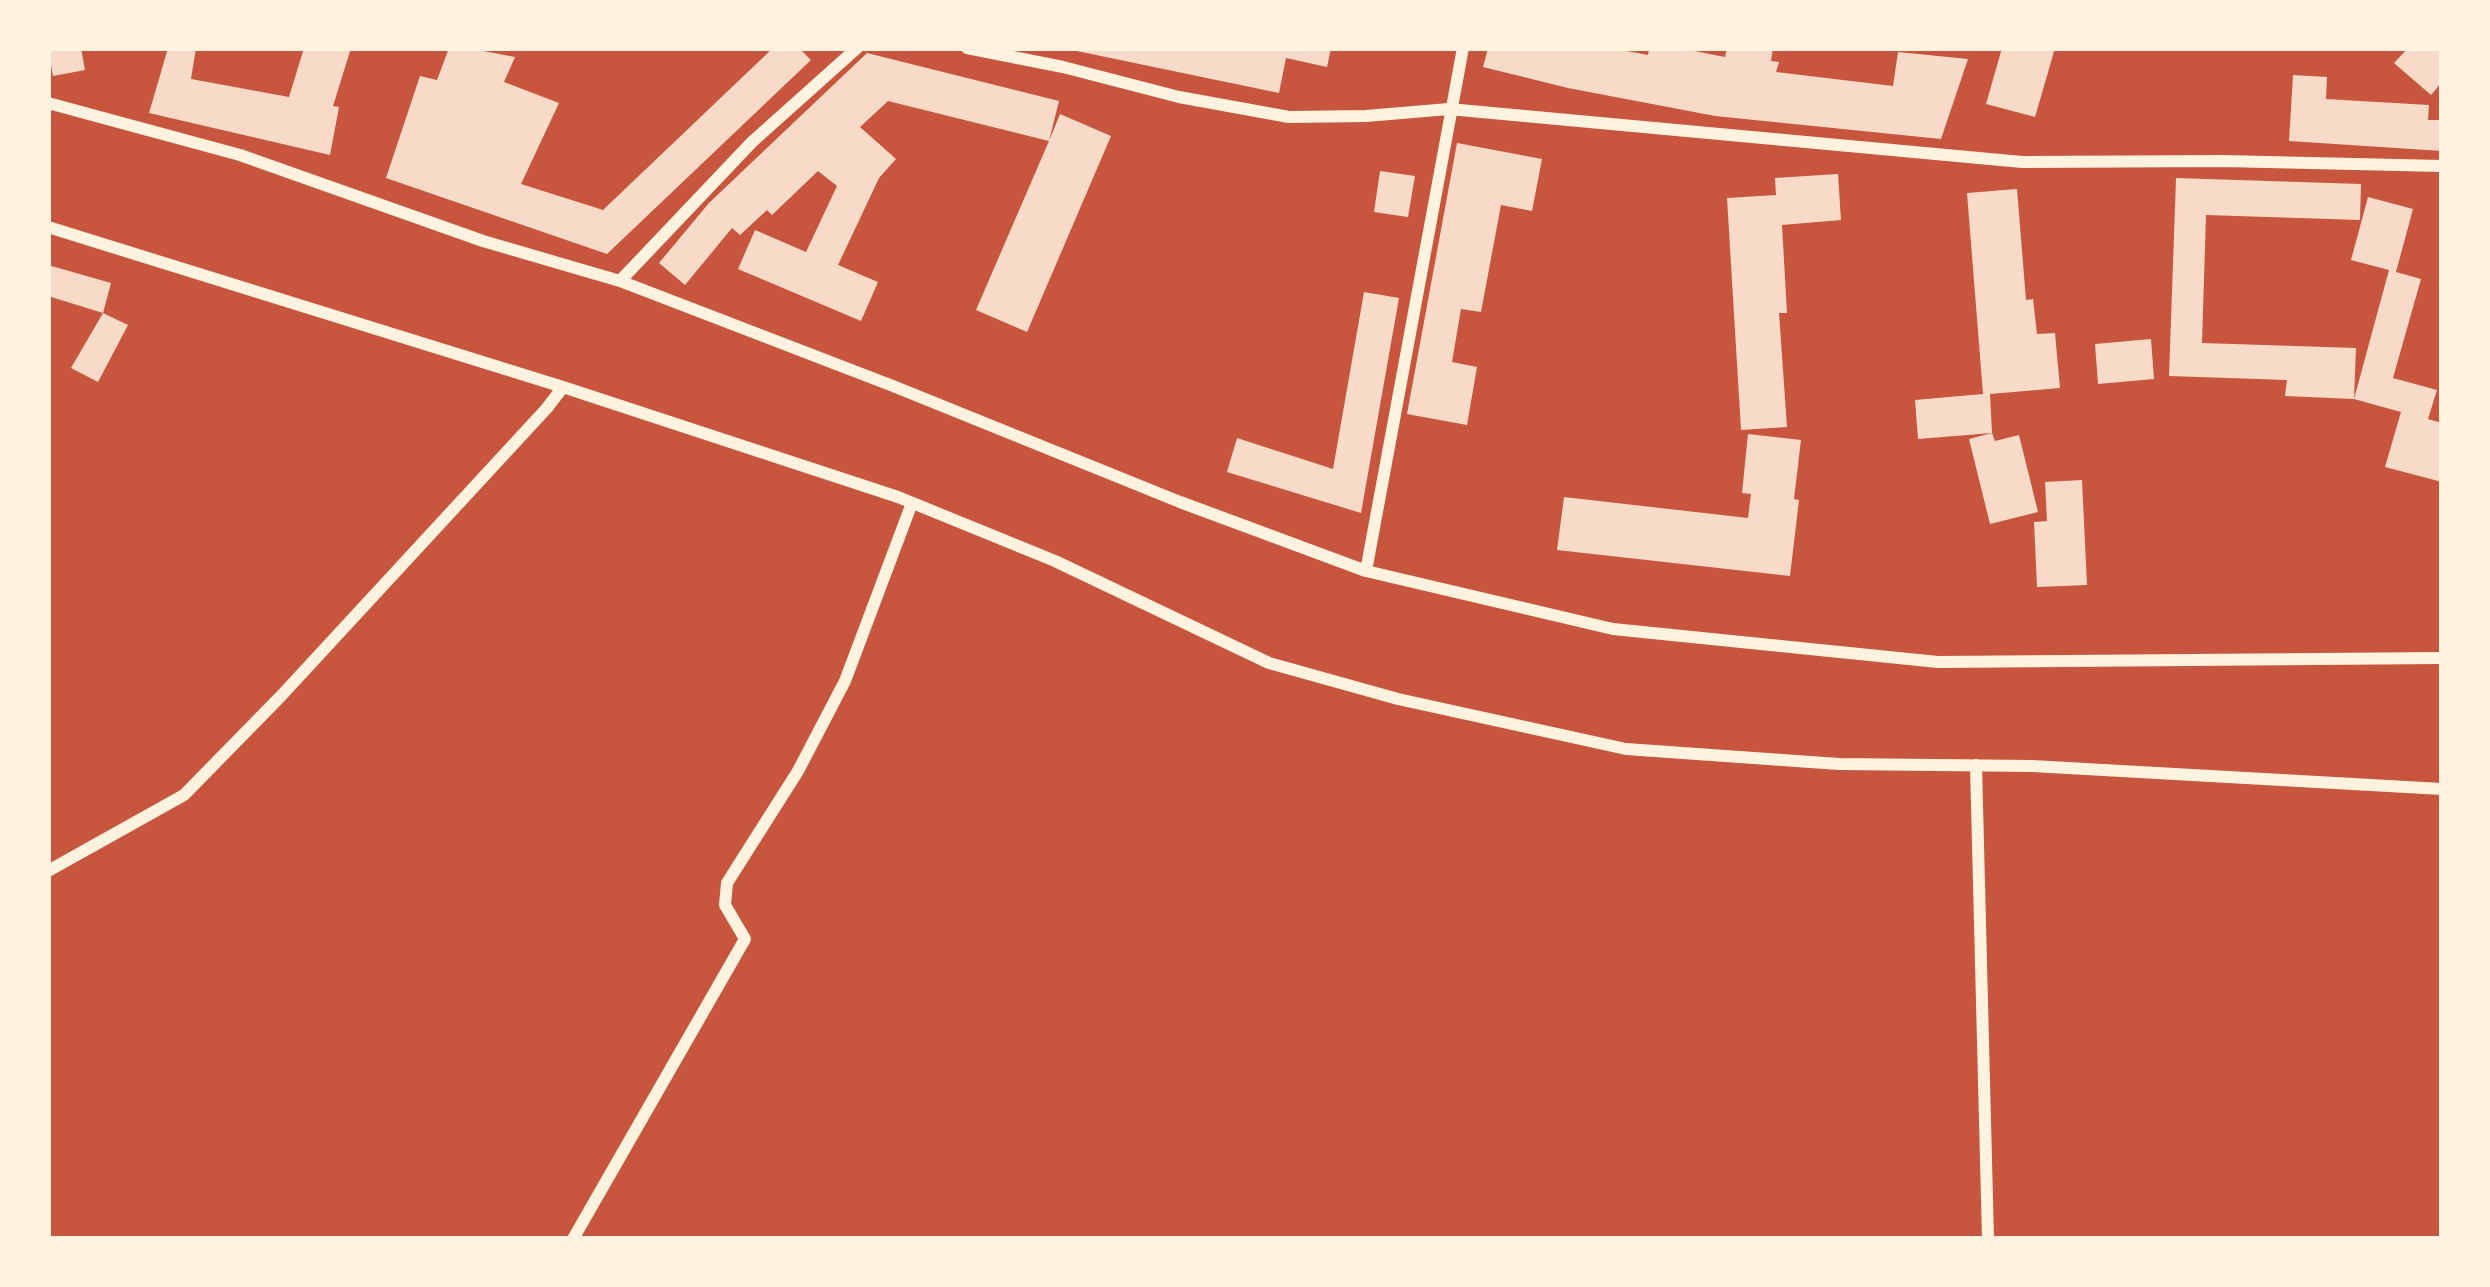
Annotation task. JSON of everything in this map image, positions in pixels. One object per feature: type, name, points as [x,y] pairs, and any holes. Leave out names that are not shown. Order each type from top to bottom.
[{"type":"street","points":[[620,281],[752,142],[857,48]]},
{"type":"street","points":[[967,48],[1288,117],[1449,109],[2022,162],[2223,160],[2442,166]]},
{"type":"street","points":[[1366,572],[1462,48]]},
{"type":"street","points":[[48,103],[240,155],[483,241],[620,281],[1366,572],[1613,629],[1938,662],[2442,658]]},
{"type":"street","points":[[48,227],[563,387],[912,502],[1055,561],[1269,663],[1399,699],[1626,749],[1839,764],[2032,766],[2442,789]]},
{"type":"street","points":[[48,871],[184,795],[563,387]]},
{"type":"street","points":[[573,1239],[745,939],[725,905],[727,883],[798,771],[844,681],[912,502]]},
{"type":"street","points":[[1976,765],[1988,1239]]},
{"type":"building","points":[[48,48],[81,48],[85,70],[53,76]]},
{"type":"building","points":[[168,48],[196,48],[191,79],[289,97],[304,48],[351,48],[333,106],[339,107],[330,155],[149,113]]},
{"type":"building","points":[[449,48],[515,57],[504,82],[559,103],[521,184],[603,210],[773,48],[799,48],[811,60],[607,254],[386,178],[420,76],[437,80]]},
{"type":"building","points":[[1073,48],[1331,48],[1327,67],[1286,58],[1279,93]]},
{"type":"building","points":[[1488,48],[1611,48],[1648,55],[1649,48],[1679,48],[1725,57],[1727,48],[1773,48],[1771,61],[1779,62],[1776,72],[1893,86],[1898,52],[1968,59],[1941,139],[1715,116],[1568,88],[1483,67]]},
{"type":"building","points":[[2002,48],[2055,48],[2035,117],[1986,104]]},
{"type":"building","points":[[2408,48],[2442,48],[2442,82],[2431,95],[2394,63]]},
{"type":"building","points":[[867,53],[1059,101],[1049,141],[888,101],[860,127],[896,159],[879,178],[838,265],[878,282],[861,321],[738,269],[755,230],[806,252],[837,186],[818,171],[772,215],[767,210],[740,235],[732,228],[685,285],[659,263],[709,203]]},
{"type":"building","points":[[2293,75],[2327,77],[2326,99],[2429,105],[2428,120],[2442,120],[2442,151],[2289,141]]},
{"type":"building","points":[[1060,114],[1111,136],[1027,332],[976,310]]},
{"type":"building","points":[[1457,143],[1542,159],[1532,211],[1501,205],[1481,312],[1461,309],[1452,362],[1477,367],[1467,425],[1407,414]]},
{"type":"building","points":[[1380,171],[1415,176],[1408,217],[1374,212]]},
{"type":"building","points":[[1838,174],[1841,220],[1782,225],[1787,313],[1779,313],[1787,427],[1741,430],[1727,198],[1776,195],[1775,178]]},
{"type":"building","points":[[2176,178],[2361,184],[2360,220],[2206,215],[2202,343],[2356,348],[2354,399],[2285,396],[2287,380],[2169,376]]},
{"type":"building","points":[[2017,189],[2026,300],[2033,299],[2037,334],[2055,333],[2060,388],[1990,394],[1992,433],[1918,439],[1915,400],[1983,394],[1967,193]]},
{"type":"building","points":[[2368,197],[2413,209],[2396,272],[2421,279],[2393,378],[2437,390],[2428,419],[2442,423],[2442,482],[2385,467],[2401,412],[2354,399],[2389,270],[2351,260]]},
{"type":"building","points":[[48,265],[111,283],[103,313],[48,296]]},
{"type":"building","points":[[1364,292],[1399,298],[1361,513],[1227,472],[1237,438],[1333,469]]},
{"type":"building","points":[[103,313],[128,325],[98,382],[71,368]]},
{"type":"building","points":[[2151,339],[2154,379],[2098,384],[2095,344]]},
{"type":"building","points":[[1992,433],[1995,441],[2019,435],[2038,512],[1990,524],[1969,439]]},
{"type":"building","points":[[1748,434],[1801,440],[1790,576],[1557,550],[1564,497],[1748,518],[1751,494],[1742,493]]},
{"type":"building","points":[[2082,480],[2087,585],[2037,587],[2034,522],[2047,521],[2045,482]]}]
